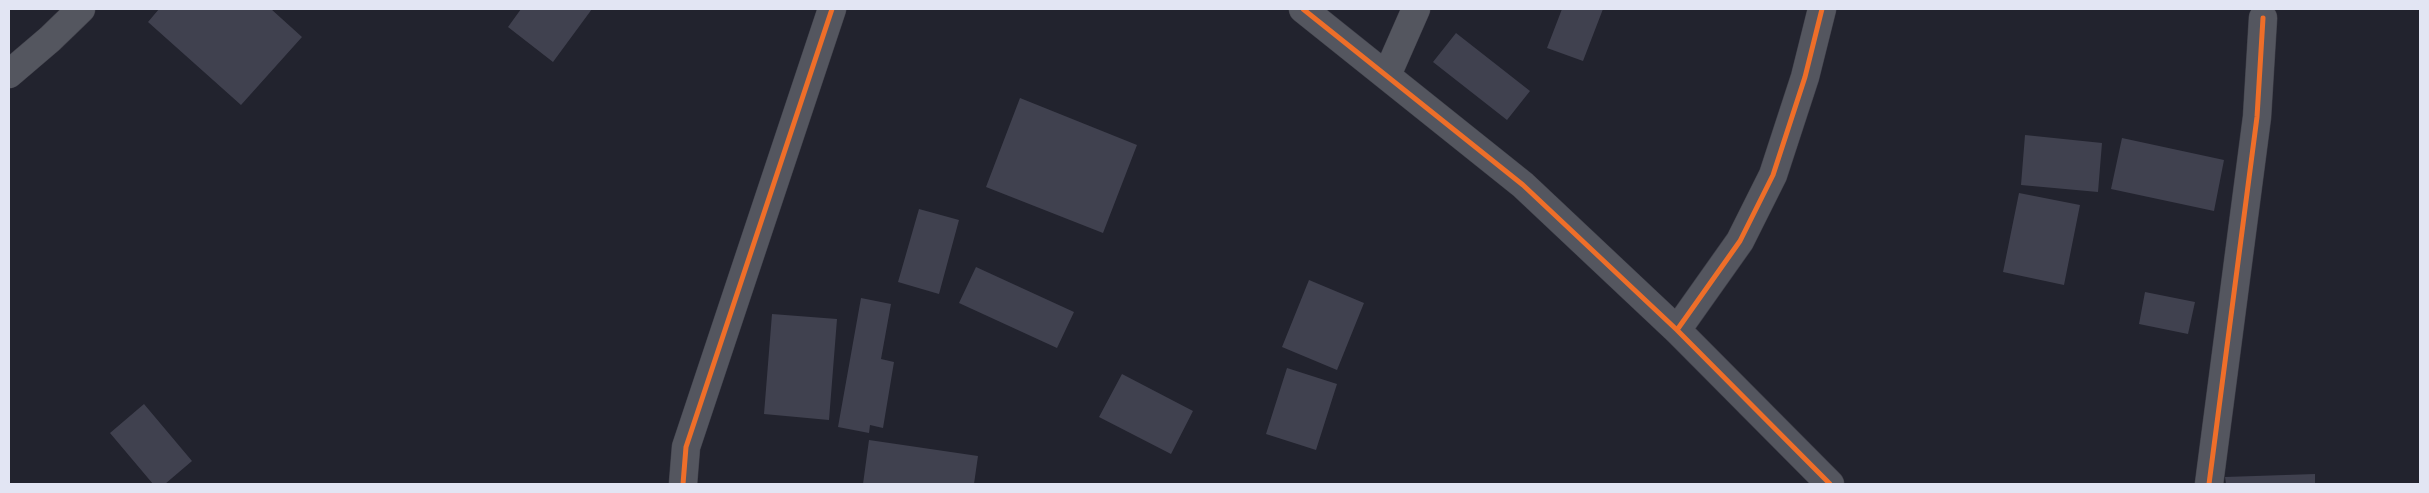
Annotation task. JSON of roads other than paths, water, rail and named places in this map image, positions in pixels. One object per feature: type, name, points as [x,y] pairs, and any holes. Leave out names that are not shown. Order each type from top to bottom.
[{"type":"street","points":[[9,74],[81,9]]},
{"type":"street","points":[[683,484],[686,447],[832,9]]},
{"type":"street","points":[[1303,9],[1524,185],[1677,330],[1830,484]]},
{"type":"street","points":[[1387,75],[1416,9]]},
{"type":"street","points":[[1677,330],[1740,241],[1773,175],[1804,77],[1822,9]]},
{"type":"street","points":[[2210,484],[2257,117],[2263,18]]}]
